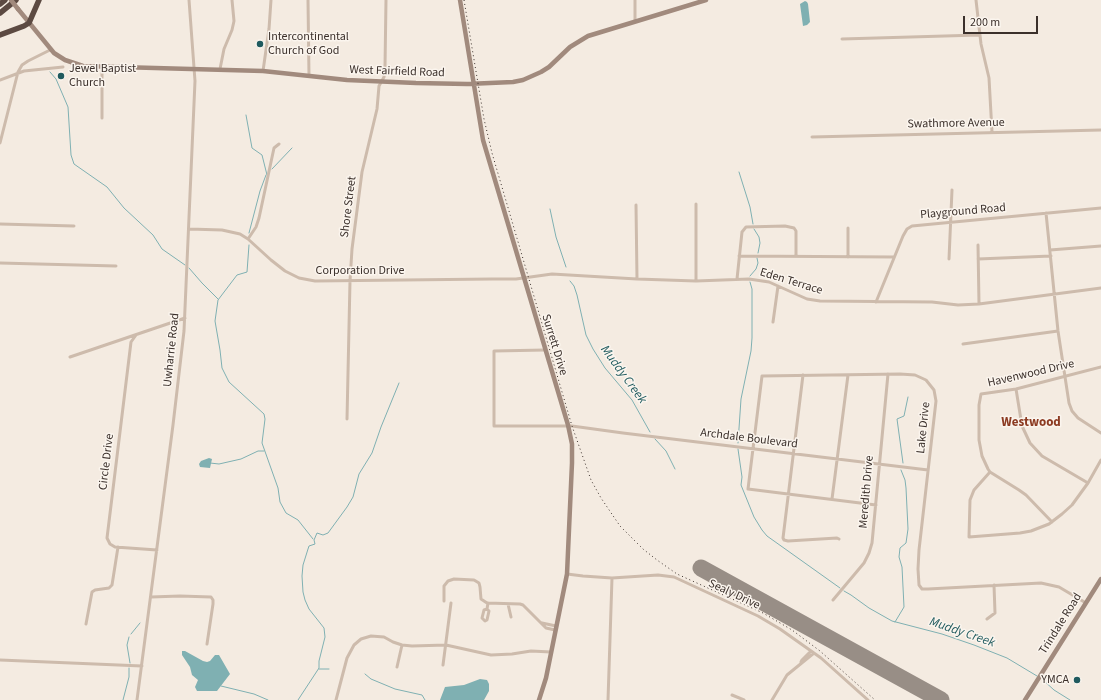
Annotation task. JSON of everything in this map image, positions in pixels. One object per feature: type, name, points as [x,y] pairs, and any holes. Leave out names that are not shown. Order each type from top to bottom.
[{"type":"highway","points":[[0,4],[5,0]]},
{"type":"highway","points":[[0,13],[16,0]]},
{"type":"highway","points":[[0,35],[29,23],[39,0]]},
{"type":"main road","name":"West Fairfield Road","points":[[10,0],[50,50],[69,62],[83,66],[220,69],[263,71],[382,82],[473,84],[513,82],[532,77],[549,67],[563,53],[580,40],[593,34],[706,0]]},
{"type":"main road","name":"Surrett Drive","points":[[460,0],[483,140],[568,425],[572,444],[567,574],[546,678],[538,700]]},
{"type":"main road","name":"Trindale Road","points":[[1025,700],[1101,579]]},
{"type":"street","name":"Uwharrie Road","points":[[137,700],[173,425],[185,318],[195,68],[189,0]]},
{"type":"street","points":[[220,69],[224,49],[234,21],[232,0]]},
{"type":"street","points":[[263,71],[270,29],[271,0]]},
{"type":"street","points":[[308,0],[309,76]]},
{"type":"street","name":"Shore Street","points":[[347,419],[352,249],[361,180],[377,109],[379,86],[384,77],[386,0]]},
{"type":"street","points":[[634,21],[635,0]]},
{"type":"street","points":[[976,0],[979,35],[989,78],[992,132]]},
{"type":"street","points":[[842,39],[979,35]]},
{"type":"street","points":[[0,143],[18,73],[22,65],[50,50]]},
{"type":"street","points":[[0,80],[24,71],[63,67]]},
{"type":"street","points":[[102,67],[102,118]]},
{"type":"street","name":"Swathmore Avenue","points":[[812,137],[1101,130]]},
{"type":"street","points":[[248,239],[256,227],[259,218],[274,148],[279,144]]},
{"type":"street","points":[[949,259],[952,190]]},
{"type":"street","points":[[696,204],[696,281]]},
{"type":"street","points":[[636,205],[637,279]]},
{"type":"street","name":"Playground Road","points":[[876,302],[902,236],[909,227],[915,225],[1101,208]]},
{"type":"street","points":[[1046,213],[1058,331],[1067,396],[1072,411],[1081,421],[1101,433]]},
{"type":"street","points":[[0,224],[74,226]]},
{"type":"street","points":[[737,279],[742,230],[746,227],[785,226],[794,228],[796,231],[796,256]]},
{"type":"street","points":[[848,228],[848,257]]},
{"type":"street","name":"Corporation Drive","points":[[189,229],[227,231],[240,234],[248,239],[278,266],[299,278],[315,281],[486,280],[524,277]]},
{"type":"street","points":[[978,245],[979,304]]},
{"type":"street","points":[[1050,250],[1101,246]]},
{"type":"street","points":[[739,256],[894,257]]},
{"type":"street","points":[[978,259],[1051,256]]},
{"type":"street","points":[[0,263],[116,266]]},
{"type":"street","name":"Eden Terrace","points":[[524,277],[552,274],[696,281],[737,279],[759,280],[813,300],[828,302],[932,302],[958,305],[979,304],[1101,288]]},
{"type":"street","points":[[773,322],[778,286]]},
{"type":"street","points":[[70,356],[185,318]]},
{"type":"street","points":[[962,344],[1058,331]]},
{"type":"street","name":"Circle Drive","points":[[118,547],[108,542],[107,535],[131,342],[136,335]]},
{"type":"street","name":"Archdale Boulevard","points":[[545,350],[494,350],[494,426],[568,425],[928,470]]},
{"type":"street","name":"Havenwood Drive","points":[[990,472],[984,461],[979,446],[979,405],[982,394],[1016,389],[1101,367]]},
{"type":"street","name":"Lake Drive","points":[[789,494],[748,489],[762,376],[888,374],[920,376],[929,382],[934,390],[936,397],[936,408],[919,550],[919,585],[922,589],[928,589],[1042,583],[1059,586],[1086,603]]},
{"type":"street","name":"Meredith Drive","points":[[833,600],[864,563],[869,554],[872,543],[888,374]]},
{"type":"street","points":[[803,375],[783,538],[784,540],[804,541],[839,539]]},
{"type":"street","points":[[832,499],[848,375]]},
{"type":"street","points":[[1016,389],[1022,426],[1030,442],[1042,456],[1088,482]]},
{"type":"street","points":[[1052,522],[1040,508],[1019,490],[990,472],[974,490],[970,500],[969,537],[1020,533],[1040,528],[1052,522],[1071,506],[1101,460]]},
{"type":"street","points":[[789,494],[876,505]]},
{"type":"street","points":[[86,624],[92,592],[95,590],[109,588],[112,585],[118,547],[157,550]]},
{"type":"street","name":"Sealy Drive","points":[[567,574],[612,578],[658,575],[674,577],[758,616],[780,629],[831,666],[868,700]]},
{"type":"street","points":[[608,700],[612,578]]},
{"type":"street","points":[[444,601],[444,586],[448,581],[454,579],[471,579],[479,583],[481,599],[488,603],[523,605],[542,623],[556,628]]},
{"type":"street","points":[[987,619],[995,613],[994,585]]},
{"type":"street","points":[[151,597],[208,596],[213,600],[207,644]]},
{"type":"street","points":[[443,666],[451,603]]},
{"type":"street","points":[[487,609],[488,603]]},
{"type":"street","points":[[508,604],[511,617]]},
{"type":"street","points":[[336,700],[347,658],[354,645],[362,639],[371,636],[384,637],[402,645],[446,645],[491,655],[531,651],[551,652]]},
{"type":"street","points":[[397,667],[402,645]]},
{"type":"street","points":[[772,700],[787,675],[802,662],[802,660],[813,652]]},
{"type":"street","points":[[0,660],[142,666]]},
{"type":"street","points":[[732,695],[744,700]]},
{"type":"water","points":[[805,1],[808,4],[810,22],[803,26],[800,4]]},
{"type":"water","points":[[209,458],[212,459],[210,468],[200,467],[199,464],[201,461]]},
{"type":"water","points":[[182,651],[185,651],[207,662],[210,661],[215,655],[219,655],[230,674],[217,691],[197,691],[195,687],[198,680],[192,675],[190,667],[182,655]]},
{"type":"water","points":[[480,679],[487,680],[489,684],[489,691],[484,700],[440,700],[445,687],[464,685]]},
{"type":"waterway","points":[[50,72],[56,79],[68,107],[71,155],[74,164],[107,187],[124,208],[153,235],[162,249],[185,265]]},
{"type":"waterway","points":[[246,115],[252,148],[262,155],[267,175]]},
{"type":"waterway","points":[[272,169],[292,148]]},
{"type":"waterway","points":[[739,172],[750,207],[753,224]]},
{"type":"waterway","points":[[249,233],[260,191],[266,175]]},
{"type":"waterway","name":"Muddy Creek","points":[[550,209],[556,237],[566,267]]},
{"type":"waterway","points":[[754,229],[759,237],[760,243],[758,253]]},
{"type":"waterway","points":[[249,245],[247,272],[237,275],[218,300],[215,321],[222,368],[229,382],[264,414],[265,419],[262,443],[278,488],[280,502],[286,513],[298,520],[313,539]]},
{"type":"waterway","points":[[750,276],[756,269],[758,263],[757,258]]},
{"type":"waterway","points":[[189,268],[218,299]]},
{"type":"waterway","name":"Muddy Creek","points":[[570,281],[574,286],[586,335],[593,349],[605,368],[632,400],[650,432]]},
{"type":"waterway","points":[[738,443],[741,399],[751,351],[752,338],[752,289],[750,282]]},
{"type":"waterway","points":[[298,700],[319,668],[319,661],[325,637],[324,628],[309,609],[303,592],[303,565],[308,549],[309,546],[315,544],[314,540],[317,533],[323,535],[328,533],[353,497],[359,474],[372,453],[399,383]]},
{"type":"waterway","points":[[903,463],[897,419],[904,416],[908,397]]},
{"type":"waterway","name":"Muddy Creek","points":[[655,439],[666,451],[675,469]]},
{"type":"waterway","name":"Muddy Creek","points":[[738,449],[742,477],[741,485],[754,517],[762,530],[767,536],[840,588]]},
{"type":"waterway","points":[[210,463],[219,464],[241,459],[258,451],[264,451]]},
{"type":"waterway","points":[[895,622],[904,607],[902,567],[899,557],[900,548],[906,543],[908,529],[906,488],[901,470]]},
{"type":"waterway","name":"Muddy Creek","points":[[844,591],[892,621],[942,634],[974,645],[1007,658],[1037,676]]},
{"type":"waterway","points":[[131,634],[140,623]]},
{"type":"waterway","points":[[129,637],[127,645],[130,663]]},
{"type":"waterway","points":[[123,700],[129,677],[129,668]]},
{"type":"waterway","points":[[319,669],[329,669]]},
{"type":"waterway","points":[[365,674],[371,679],[395,689],[422,695],[425,700]]},
{"type":"waterway","name":"Muddy Creek","points":[[1042,679],[1054,690],[1070,700]]},
{"type":"waterway","points":[[221,686],[254,694],[268,700]]},
{"type":"runway","points":[[701,568],[941,700]]},
{"type":"railway","points":[[464,0],[484,119],[492,153],[572,426],[591,480],[601,498],[620,526],[643,549],[657,560],[677,574],[763,613],[792,630],[820,651],[875,700]]},
{"type":"place","name":"Intercontinental Church of God","points":[[260,44]]},
{"type":"place","name":"Jewel Baptist Church","points":[[61,76]]},
{"type":"place","name":"YMCA","points":[[1077,680]]},
{"type":"district","name":"Westwood","points":[[1031,423]]}]
